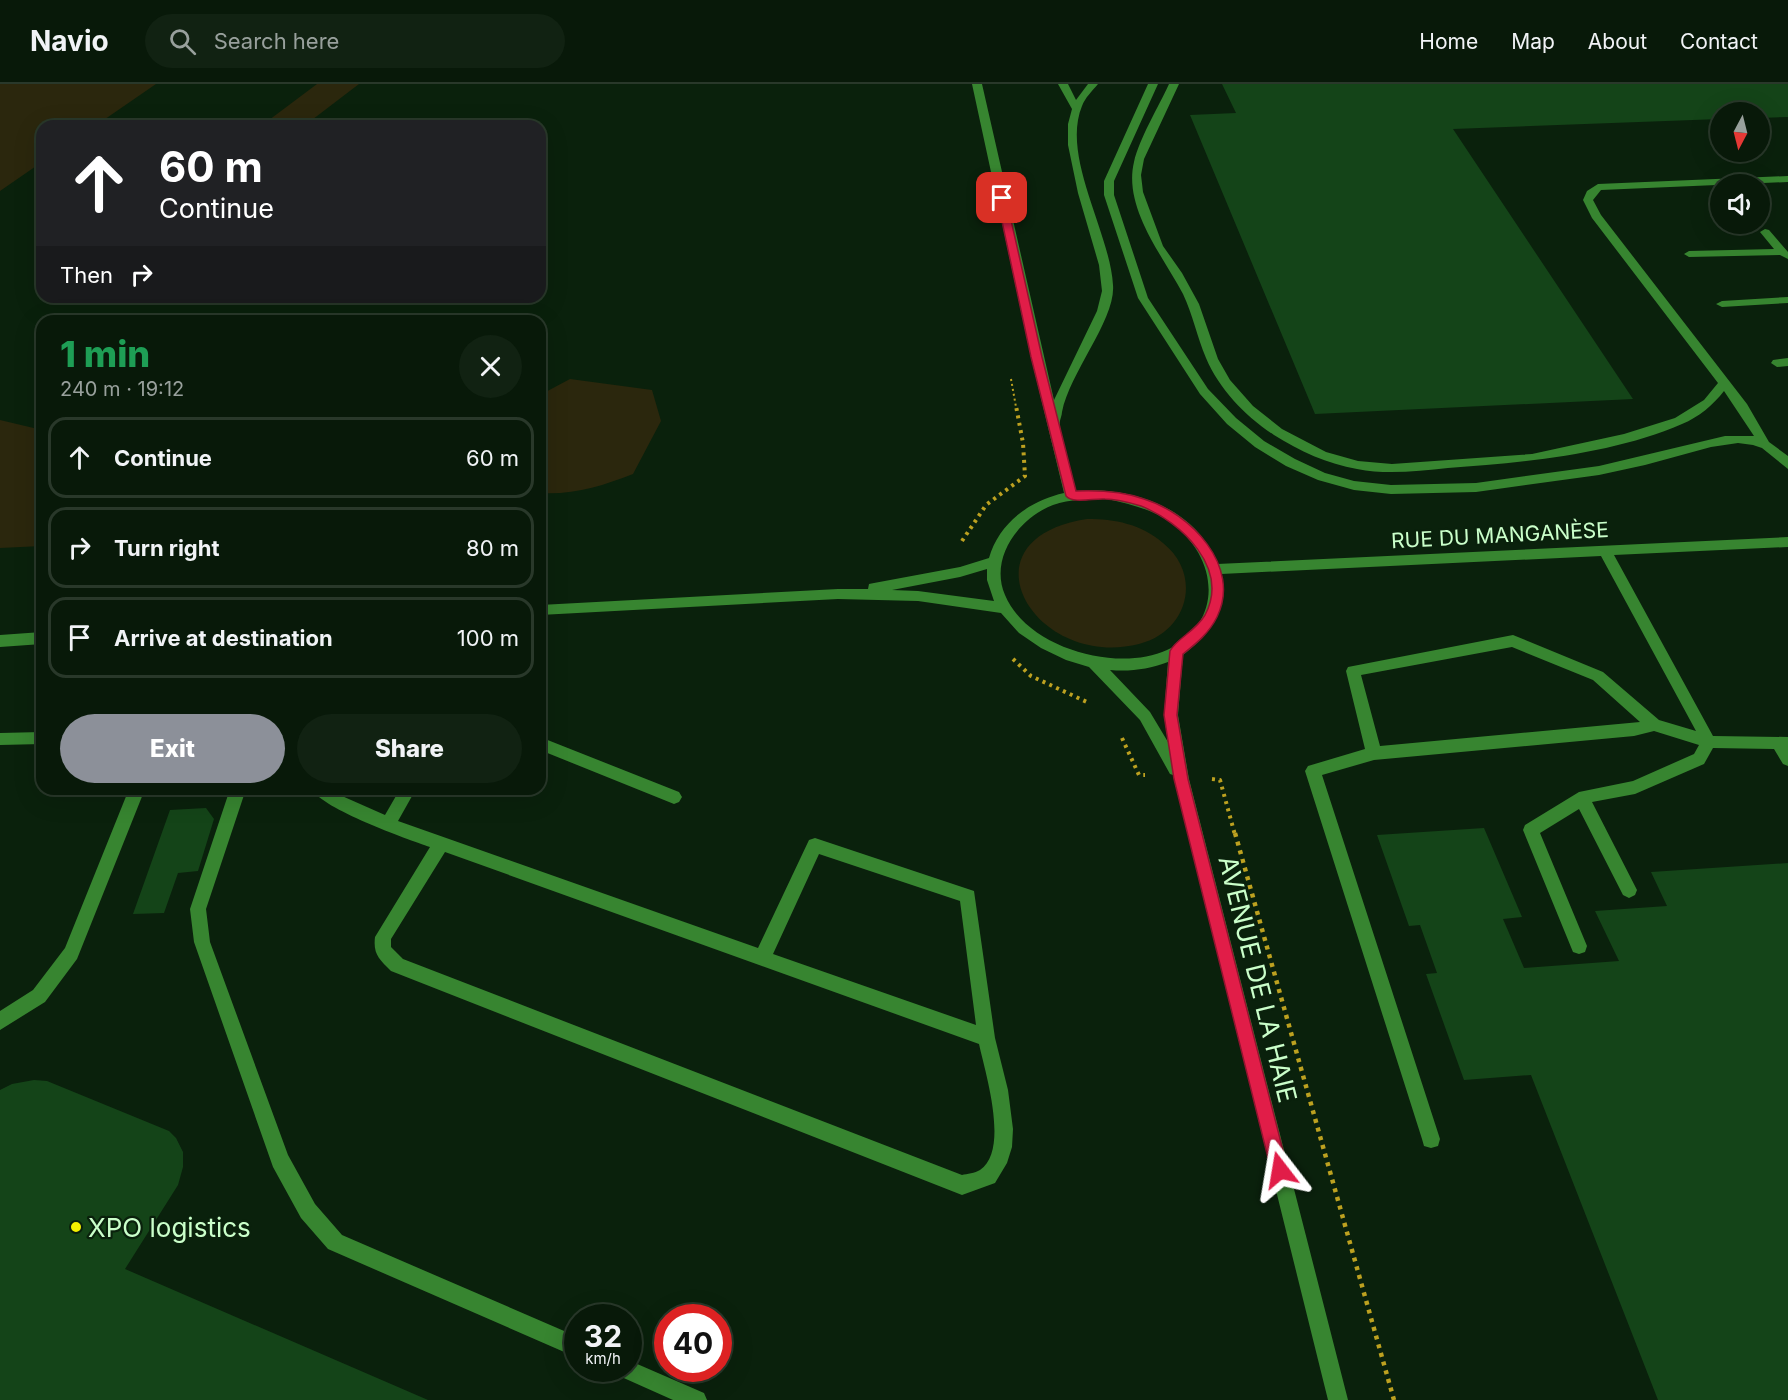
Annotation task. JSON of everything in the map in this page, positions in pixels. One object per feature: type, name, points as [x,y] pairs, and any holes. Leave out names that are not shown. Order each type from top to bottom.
[{"type":"street","points":[[977,84],[1071,496]]},
{"type":"street","points":[[1063,84],[1076,108]]},
{"type":"street","points":[[1054,425],[1061,395],[1099,320],[1108,289],[1104,262],[1079,179],[1073,132],[1076,108],[1093,84]]},
{"type":"street","points":[[1152,84],[1108,181],[1109,195],[1136,283],[1143,298],[1207,395],[1228,418],[1292,462],[1323,477],[1359,486],[1464,489],[1549,479],[1634,464],[1714,441],[1740,438],[1764,443]]},
{"type":"street","points":[[1174,84],[1139,159],[1136,175],[1138,192],[1158,246],[1178,273],[1193,304],[1212,359],[1226,383],[1249,409],[1278,432],[1322,455],[1370,466],[1392,468],[1532,458],[1625,438],[1678,421],[1708,403],[1724,383]]},
{"type":"street","points":[[1788,179],[1598,187],[1591,193],[1588,200],[1596,216],[1743,407],[1764,443],[1782,456],[1788,465]]},
{"type":"street","points":[[1767,234],[1785,255]]},
{"type":"street","points":[[1689,254],[1785,255]]},
{"type":"street","points":[[1722,304],[1788,300]]},
{"type":"street","points":[[1107,494],[1143,502],[1175,518],[1200,542],[1215,569],[1217,592],[1212,615],[1198,635],[1176,651],[1142,663],[1123,665],[1094,663],[1057,652],[1026,633],[1004,608],[995,585],[994,562],[1002,539],[1019,518],[1042,504],[1071,496],[1107,494]]},
{"type":"street","name":"RUE DU MANGANÈSE","points":[[1215,569],[1788,542]]},
{"type":"street","points":[[1604,550],[1709,742]]},
{"type":"street","points":[[838,594],[928,579],[994,562]]},
{"type":"street","points":[[546,610],[838,594],[918,596],[1004,608]]},
{"type":"street","points":[[0,641],[36,638]]},
{"type":"street","points":[[1374,753],[1353,671],[1513,641],[1598,676],[1654,725],[1709,742],[1783,743],[1788,759]]},
{"type":"street","points":[[1176,651],[1171,715],[1181,779]]},
{"type":"street","points":[[1094,663],[1145,716],[1181,779]]},
{"type":"street","points":[[1431,1139],[1312,771],[1374,753],[1634,730],[1654,725]]},
{"type":"street","points":[[0,739],[36,738]]},
{"type":"street","points":[[1579,946],[1531,830],[1582,799],[1635,787],[1699,759],[1709,742]]},
{"type":"street","points":[[546,745],[674,796]]},
{"type":"street","name":"AVENUE DE LA HAIE","points":[[1181,779],[1338,1400]]},
{"type":"street","points":[[0,1021],[39,996],[71,953],[135,795]]},
{"type":"street","points":[[236,795],[198,909],[202,942],[280,1160],[308,1211],[335,1242],[564,1342]]},
{"type":"street","points":[[328,795],[387,824],[441,844],[986,1038]]},
{"type":"street","points":[[387,824],[404,795]]},
{"type":"street","points":[[1582,799],[1629,890]]},
{"type":"street","points":[[441,844],[383,938],[382,950],[397,965],[962,1185],[987,1177],[1000,1159],[1005,1131],[986,1038],[968,896],[815,845],[762,958]]},
{"type":"street","points":[[642,1376],[697,1400]]},
{"type":"shaded area","points":[[0,84],[156,84],[104,120],[36,120],[36,166],[0,191]]},
{"type":"shaded area","points":[[317,84],[359,84],[312,120],[269,120]]},
{"type":"shaded area","points":[[570,379],[652,390],[661,421],[633,474],[588,489],[565,493],[546,493],[546,392]]},
{"type":"shaded area","points":[[0,420],[36,429],[36,546],[0,548]]},
{"type":"shaded area","points":[[1087,519],[1108,520],[1137,527],[1163,543],[1175,556],[1183,571],[1186,586],[1184,601],[1179,615],[1169,628],[1156,638],[1139,644],[1101,647],[1068,638],[1042,621],[1025,599],[1019,574],[1026,551],[1048,531]]},
{"type":"building","points":[[1222,84],[1788,84],[1788,117],[1770,118],[1770,102],[1710,102],[1710,119],[1453,129],[1633,399],[1315,414],[1190,115],[1236,113]]},
{"type":"building","points":[[206,808],[214,819],[198,871],[178,873],[164,913],[133,914],[170,810]]},
{"type":"building","points":[[1484,828],[1522,917],[1503,919],[1524,968],[1619,961],[1595,911],[1667,906],[1651,872],[1788,863],[1788,1400],[1658,1400],[1531,1075],[1464,1080],[1426,974],[1437,973],[1420,925],[1409,926],[1377,835]]},
{"type":"building","name":"XPO logistics","points":[[34,1080],[47,1081],[169,1131],[176,1138],[183,1152],[183,1167],[178,1185],[125,1269],[428,1400],[0,1400],[0,1090],[12,1084]]},
{"type":"place","name":"XPO logistics","points":[[76,1227]]},
{"type":"route","points":[[1002,198],[1071,496],[1107,494],[1143,502],[1175,518],[1200,542],[1215,569],[1217,592],[1212,615],[1198,635],[1176,651],[1171,715],[1181,779],[1280,1170]]}]
